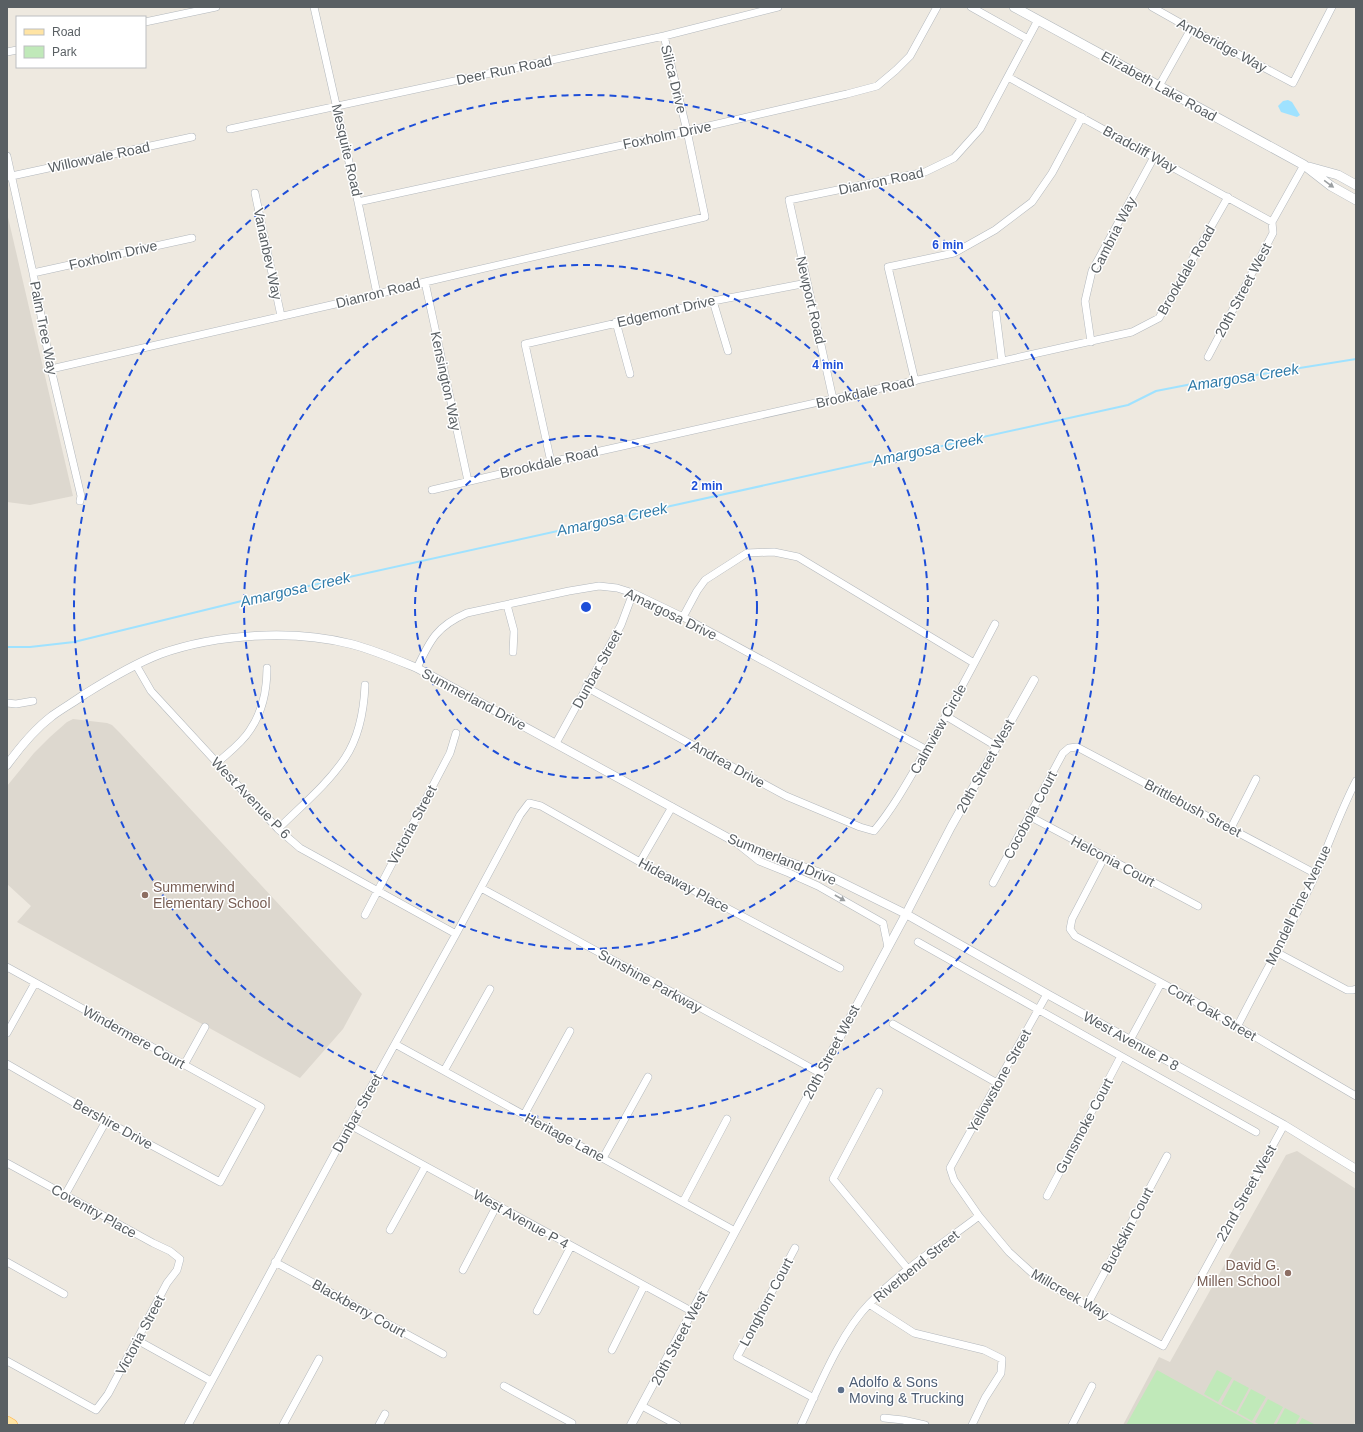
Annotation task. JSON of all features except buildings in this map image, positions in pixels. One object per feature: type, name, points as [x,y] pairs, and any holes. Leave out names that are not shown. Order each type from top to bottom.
[{"type":"main road","name":"Elizabeth Lake Road","points":[[1014,7],[1304,165],[1331,186],[1356,200]]},
{"type":"main road","name":"Elizabeth Lake Road","points":[[1304,165],[1338,175],[1356,185]]},
{"type":"main road","points":[[7,1422],[12,1425]]},
{"type":"street","points":[[146,22],[216,7]]},
{"type":"street","name":"Mesquite Road","points":[[314,7],[337,106],[377,294]]},
{"type":"street","name":"Deer Run Road","points":[[230,129],[664,36],[778,7]]},
{"type":"street","name":"Foxholm Drive","points":[[358,202],[687,131],[877,86],[910,56],[937,7]]},
{"type":"street","points":[[971,7],[1028,39]]},
{"type":"street","name":"Amberidge Way","points":[[1152,7],[1191,30],[1293,83],[1332,7]]},
{"type":"street","name":"Dianron Road","points":[[789,200],[925,172],[954,158],[980,128],[1038,20]]},
{"type":"street","points":[[1159,86],[1191,30]]},
{"type":"street","name":"Silica Drive","points":[[664,36],[687,131],[705,217]]},
{"type":"street","name":"Bradcliff Way","points":[[1008,77],[1272,222]]},
{"type":"street","points":[[915,380],[888,266],[954,253],[995,230],[1032,202],[1052,173],[1082,117]]},
{"type":"street","name":"Willowvale Road","points":[[9,176],[192,137]]},
{"type":"street","name":"Palm Tree Way","points":[[7,156],[9,176],[33,273],[51,369],[81,496],[80,500]]},
{"type":"street","name":"Cambria Way","points":[[1091,342],[1085,301],[1092,272],[1154,156]]},
{"type":"street","points":[[1272,222],[1304,165]]},
{"type":"street","name":"Vananbev Way","points":[[255,193],[281,316]]},
{"type":"street","name":"Brookdale Road","points":[[432,490],[1132,332],[1159,318],[1228,197]]},
{"type":"street","name":"Newport Road","points":[[789,200],[833,399]]},
{"type":"street","name":"Dianron Road","points":[[51,369],[705,217]]},
{"type":"street","name":"20th Street West","points":[[1208,357],[1274,233],[1272,222]]},
{"type":"street","name":"Foxholm Drive","points":[[33,273],[192,238]]},
{"type":"street","name":"Kensington Way","points":[[425,282],[468,481]]},
{"type":"street","name":"Edgemont Drive","points":[[551,462],[525,344],[713,300],[807,283]]},
{"type":"street","points":[[713,300],[728,351]]},
{"type":"street","points":[[996,314],[1002,361]]},
{"type":"street","points":[[616,322],[630,374]]},
{"type":"street","points":[[683,617],[697,591],[705,580],[747,553],[774,552],[798,557],[974,663]]},
{"type":"street","name":"Amargosa Drive","points":[[417,668],[427,647],[437,633],[452,620],[467,613],[599,586],[618,588],[633,593],[683,617],[927,750]]},
{"type":"street","name":"Dunbar Street","points":[[556,743],[621,625],[633,593]]},
{"type":"street","points":[[507,605],[514,631],[513,652]]},
{"type":"street","name":"Calmview Circle","points":[[874,831],[902,792],[927,750],[995,624]]},
{"type":"street","name":"Summerland Drive","points":[[7,765],[30,737],[52,716],[113,677],[159,655],[182,647],[246,636],[275,635],[318,638],[351,644],[384,654],[417,668],[741,845],[829,876],[906,914]]},
{"type":"street","name":"West Avenue P 6","points":[[136,665],[151,691],[278,829],[300,848],[456,934]]},
{"type":"street","points":[[217,763],[239,742],[253,725],[265,697],[267,668]]},
{"type":"street","name":"20th Street West","points":[[632,1425],[906,914],[951,827],[1034,680]]},
{"type":"street","points":[[278,829],[334,773],[346,756],[355,738],[365,704],[365,684]]},
{"type":"street","name":"Andrea Drive","points":[[586,687],[786,796],[860,827],[874,831]]},
{"type":"street","points":[[7,703],[16,704],[33,701]]},
{"type":"street","points":[[946,716],[996,746]]},
{"type":"street","name":"Victoria Street","points":[[365,915],[450,753],[456,733]]},
{"type":"street","name":"Brittlebush Street","points":[[1069,748],[1077,747],[1316,874]]},
{"type":"street","name":"Cocobola Court","points":[[993,883],[1063,753],[1069,748]]},
{"type":"street","points":[[1231,828],[1256,779]]},
{"type":"street","name":"Mondell Pine Avenue","points":[[1237,1027],[1316,874],[1343,807],[1356,781]]},
{"type":"street","name":"Dunbar Street","points":[[188,1425],[350,1125],[515,827],[520,815],[529,803]]},
{"type":"street","name":"Hideaway Place","points":[[529,803],[541,806],[640,862],[840,968]]},
{"type":"street","points":[[640,862],[672,807]]},
{"type":"street","name":"Helconia Court","points":[[1029,816],[1198,906]]},
{"type":"street","points":[[733,840],[759,861],[818,886],[883,923],[888,947]]},
{"type":"street","name":"Cork Oak Street","points":[[1105,856],[1072,919],[1070,929],[1075,936],[1184,995],[1356,1096]]},
{"type":"street","name":"Sunshine Parkway","points":[[481,888],[820,1073]]},
{"type":"street","name":"West Avenue P 8","points":[[906,914],[1284,1125],[1356,1169]]},
{"type":"street","name":"West Avenue P 8","points":[[918,942],[1256,1132]]},
{"type":"street","points":[[1276,952],[1347,990],[1355,990]]},
{"type":"street","name":"Windermere Court","points":[[7,967],[261,1107],[220,1182]]},
{"type":"street","points":[[7,1033],[35,983]]},
{"type":"street","points":[[1130,1040],[1161,983]]},
{"type":"street","points":[[444,1071],[490,989]]},
{"type":"street","name":"Yellowstone Street","points":[[950,1168],[1047,994]]},
{"type":"street","points":[[893,1024],[998,1083]]},
{"type":"street","points":[[184,1065],[205,1027]]},
{"type":"street","points":[[524,1115],[570,1031]]},
{"type":"street","name":"Heritage Lane","points":[[395,1044],[735,1231]]},
{"type":"street","name":"Gunsmoke Court","points":[[1047,1196],[1121,1056]]},
{"type":"street","name":"Bershire Drive","points":[[7,1064],[220,1182]]},
{"type":"street","points":[[603,1158],[648,1077]]},
{"type":"street","points":[[879,1092],[833,1179],[908,1269]]},
{"type":"street","points":[[683,1202],[727,1119]]},
{"type":"street","points":[[65,1195],[106,1120]]},
{"type":"street","name":"West Avenue P 4","points":[[350,1125],[693,1312]]},
{"type":"street","name":"22nd Street West","points":[[1163,1346],[1284,1125]]},
{"type":"street","name":"Buckskin Court","points":[[1087,1304],[1167,1156]]},
{"type":"street","name":"Coventry Place","points":[[7,1163],[153,1244],[170,1251],[180,1259]]},
{"type":"street","points":[[390,1230],[425,1167]]},
{"type":"street","name":"Millcreek Way","points":[[950,1168],[954,1180],[979,1216],[1009,1252],[1031,1272],[1064,1293],[1163,1346]]},
{"type":"street","points":[[463,1270],[497,1205]]},
{"type":"street","name":"Riverbend Street","points":[[801,1425],[842,1340],[869,1304],[908,1269],[979,1216]]},
{"type":"street","points":[[537,1311],[571,1246]]},
{"type":"street","name":"Longhorn Court","points":[[795,1248],[737,1357],[814,1398]]},
{"type":"street","name":"Victoria Street","points":[[7,1361],[96,1410],[108,1394],[167,1283],[177,1270],[180,1259]]},
{"type":"street","points":[[7,1262],[64,1294]]},
{"type":"street","name":"Blackberry Court","points":[[275,1262],[443,1354]]},
{"type":"street","points":[[612,1350],[644,1286]]},
{"type":"street","points":[[869,1304],[914,1333],[984,1350],[1002,1359],[1001,1372],[985,1398],[972,1425]]},
{"type":"street","points":[[137,1340],[211,1381]]},
{"type":"street","points":[[283,1425],[319,1359]]},
{"type":"street","points":[[504,1386],[571,1424]]},
{"type":"street","points":[[1072,1425],[1092,1386]]},
{"type":"street","points":[[642,1406],[677,1425]]},
{"type":"street","points":[[379,1425],[385,1414]]},
{"type":"street","points":[[884,1418],[903,1420],[925,1425]]},
{"type":"shaded area","points":[[7,213],[73,496],[30,505],[7,502]]},
{"type":"shaded area","name":"Summerwind Elementary School","points":[[73,719],[107,723],[112,725],[362,994],[343,1029],[300,1078],[17,922],[31,906],[7,884],[7,786],[34,753],[67,722]]},
{"type":"shaded area","name":"David G. Millen School","points":[[1297,1151],[1356,1189],[1356,1418],[1354,1425],[1123,1425],[1159,1357],[1170,1362],[1286,1155]]},
{"type":"green space","points":[[1157,1370],[1256,1425],[1126,1425]]},
{"type":"green space","points":[[1217,1370],[1232,1378],[1218,1402],[1204,1394]]},
{"type":"green space","points":[[1234,1380],[1249,1388],[1236,1412],[1221,1404]]},
{"type":"green space","points":[[1251,1389],[1266,1397],[1252,1421],[1238,1413]]},
{"type":"green space","points":[[1268,1399],[1283,1407],[1273,1425],[1260,1425],[1255,1422]]},
{"type":"green space","points":[[1285,1408],[1300,1416],[1295,1425],[1276,1425]]},
{"type":"green space","points":[[1302,1418],[1316,1425],[1298,1425]]},
{"type":"water","points":[[1288,100],[1292,102],[1300,115],[1297,117],[1281,112],[1278,106],[1283,101]]},
{"type":"waterway","name":"Amargosa Creek","points":[[7,647],[30,647],[74,642],[254,598],[1128,405],[1156,391],[1192,384],[1356,359]]},
{"type":"place","name":"Summerwind Elementary School","points":[[145,895]]},
{"type":"place","name":"David G. Millen School","points":[[1288,1273]]},
{"type":"place","name":"Adolfo & Sons Moving & Trucking","points":[[841,1390]]}]
